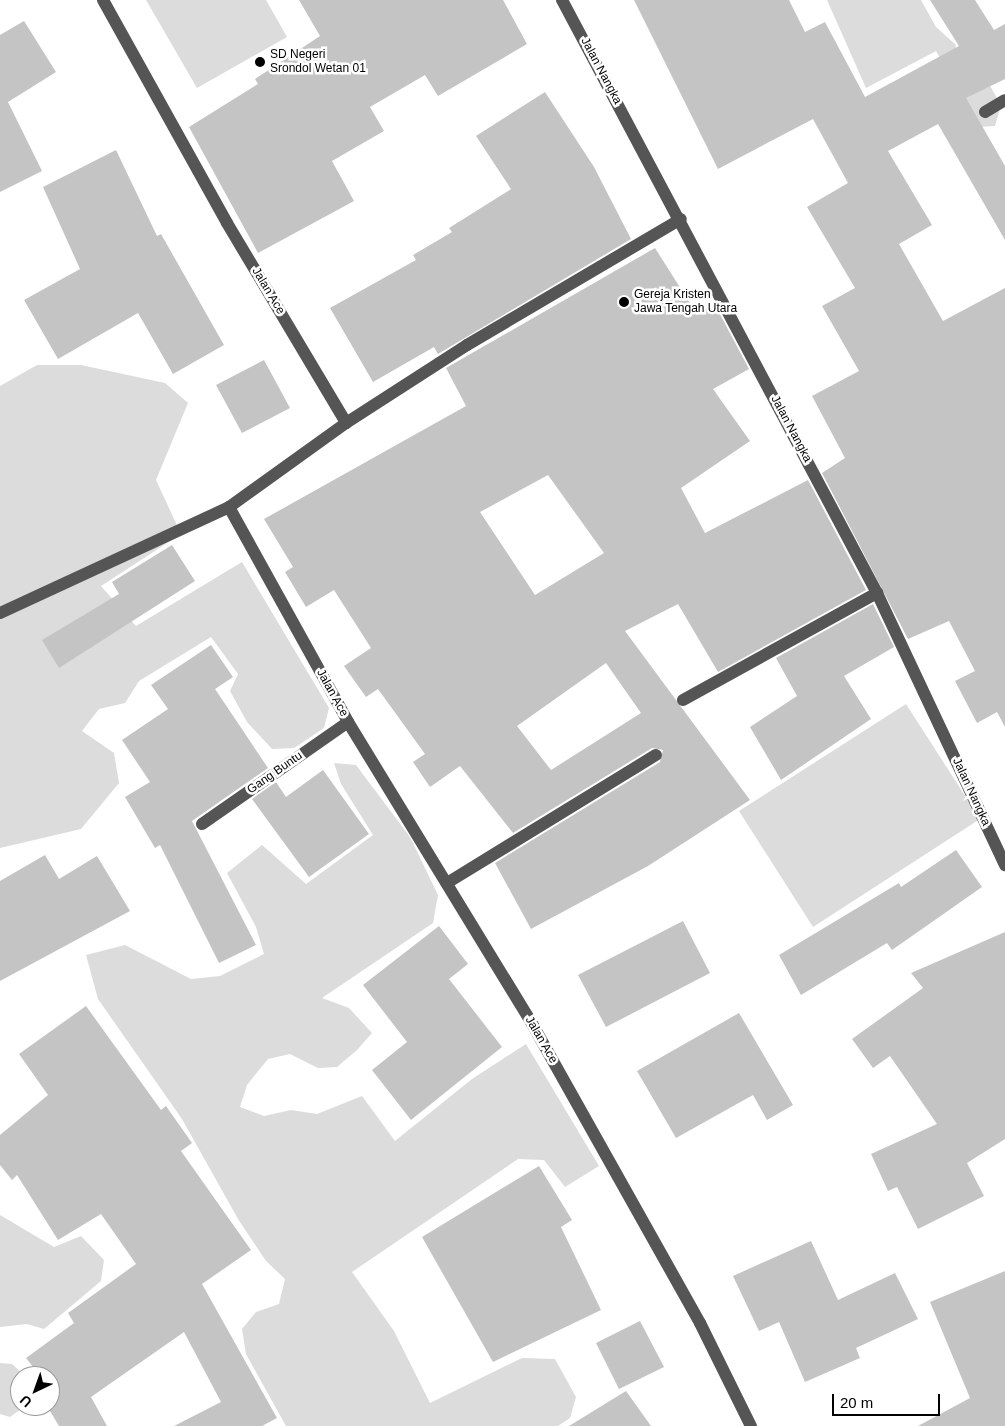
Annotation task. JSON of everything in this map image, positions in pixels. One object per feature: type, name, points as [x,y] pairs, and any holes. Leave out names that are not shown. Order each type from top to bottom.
[{"type":"street","name":"Jalan Ace","points":[[103,0],[227,223],[346,423]]},
{"type":"street","name":"Jalan Nangka","points":[[562,0],[681,219],[877,593],[1005,865]]},
{"type":"street","points":[[985,112],[1005,100]]},
{"type":"street","points":[[0,613],[229,507],[346,423],[467,344],[681,219]]},
{"type":"street","name":"Jalan Ace","points":[[229,507],[348,722],[530,1020],[700,1323],[751,1426]]},
{"type":"street","points":[[683,700],[877,593]]},
{"type":"street","name":"Gang Buntu","points":[[202,824],[348,722]]},
{"type":"street","points":[[447,883],[656,756]]},
{"type":"shaded area","points":[[146,0],[266,0],[287,37],[197,88]]},
{"type":"shaded area","points":[[827,0],[921,0],[936,27],[956,45],[953,59],[989,84],[1001,105],[995,126],[979,127],[936,51],[866,88]]},
{"type":"shaded area","points":[[37,365],[81,365],[165,383],[188,403],[156,480],[181,534],[101,586],[136,626],[242,562],[329,708],[324,728],[294,748],[272,749],[247,722],[230,691],[238,674],[211,637],[139,681],[125,703],[99,709],[82,731],[114,753],[119,783],[81,829],[0,848],[0,386]]},
{"type":"shaded area","points":[[906,704],[980,819],[813,927],[739,811]]},
{"type":"shaded area","points":[[334,763],[356,765],[410,837],[438,895],[433,923],[322,998],[349,1008],[372,1033],[357,1050],[337,1067],[318,1068],[290,1054],[268,1059],[247,1085],[240,1107],[264,1116],[291,1110],[317,1114],[362,1096],[395,1141],[472,1079],[526,1044],[599,1166],[565,1187],[544,1160],[518,1159],[352,1272],[394,1331],[430,1403],[522,1358],[555,1359],[576,1397],[570,1418],[558,1426],[286,1426],[246,1354],[242,1329],[256,1312],[279,1304],[285,1279],[266,1261],[238,1219],[182,1119],[98,999],[86,955],[125,945],[191,979],[220,976],[264,954],[256,927],[227,873],[262,845],[306,884],[373,835],[341,784]]},
{"type":"shaded area","points":[[0,1215],[54,1247],[81,1236],[104,1260],[101,1281],[44,1329],[27,1324],[0,1327]]},
{"type":"shaded area","points":[[0,1363],[12,1364],[14,1366],[10,1366],[11,1416],[10,1417],[0,1414]]},
{"type":"building","points":[[299,0],[503,0],[527,44],[438,96],[425,75],[370,107],[384,131],[332,161],[354,201],[258,253],[189,127],[258,84],[255,79],[320,36]]},
{"type":"building","points":[[634,0],[789,0],[805,32],[825,22],[865,97],[959,46],[930,0],[975,0],[994,30],[1005,24],[1005,79],[966,98],[1005,166],[1005,240],[938,124],[888,151],[932,225],[899,244],[943,321],[1005,288],[1005,727],[997,712],[977,723],[955,681],[975,671],[949,621],[908,639],[822,473],[845,458],[812,396],[859,371],[822,306],[855,288],[807,207],[848,183],[813,119],[718,169]]},
{"type":"building","points":[[24,21],[56,72],[8,102],[42,171],[0,192],[0,35]]},
{"type":"building","points":[[545,92],[594,167],[631,239],[438,354],[434,347],[373,382],[330,308],[416,260],[413,255],[452,232],[449,228],[511,189],[476,136]]},
{"type":"building","points":[[116,150],[157,236],[161,234],[224,345],[173,374],[138,313],[58,359],[24,300],[80,269],[43,187]]},
{"type":"building","points":[[655,248],[695,311],[713,301],[749,369],[713,389],[750,441],[681,488],[705,533],[808,480],[866,590],[718,672],[678,604],[625,631],[750,800],[648,866],[531,929],[495,863],[660,762],[663,750],[652,748],[513,833],[460,766],[430,787],[413,762],[425,754],[378,689],[366,697],[344,666],[371,648],[334,590],[306,607],[285,572],[293,567],[264,519],[466,406],[446,368]],"holes":[[[548,475],[604,553],[535,595],[480,512]],[[606,663],[641,713],[551,770],[517,726]]]},
{"type":"building","points":[[264,360],[290,408],[242,433],[216,385]]},
{"type":"building","points":[[172,545],[195,581],[59,668],[42,640],[119,594],[112,582]]},
{"type":"building","points":[[873,604],[894,647],[844,676],[871,719],[781,780],[750,727],[797,696],[776,658]]},
{"type":"building","points":[[211,645],[233,677],[215,689],[268,768],[192,821],[256,945],[219,963],[160,845],[155,848],[125,797],[150,782],[122,740],[168,709],[151,685]]},
{"type":"building","points":[[323,770],[369,834],[309,877],[252,799],[276,782],[286,797]]},
{"type":"building","points":[[956,850],[982,887],[892,950],[887,943],[801,995],[779,955],[899,883],[901,887]]},
{"type":"building","points":[[45,855],[59,879],[97,856],[130,911],[0,981],[0,881]]},
{"type":"building","points":[[683,921],[710,973],[606,1027],[578,975]]},
{"type":"building","points":[[439,926],[468,964],[449,979],[502,1047],[411,1120],[372,1070],[407,1042],[363,985]]},
{"type":"building","points":[[1005,932],[1005,1139],[967,1163],[984,1196],[918,1229],[897,1187],[888,1191],[871,1154],[937,1124],[890,1056],[873,1068],[852,1039],[923,988],[911,973]]},
{"type":"building","points":[[86,1006],[161,1110],[166,1106],[192,1143],[181,1151],[251,1250],[202,1284],[277,1418],[262,1426],[174,1426],[221,1402],[184,1332],[91,1397],[107,1426],[59,1426],[53,1416],[60,1416],[60,1366],[32,1366],[26,1358],[74,1323],[68,1313],[136,1264],[101,1214],[58,1240],[17,1175],[12,1180],[0,1165],[0,1135],[48,1095],[19,1054]]},
{"type":"building","points":[[739,1013],[793,1105],[767,1120],[753,1095],[676,1138],[637,1071]]},
{"type":"building","points":[[539,1166],[572,1220],[561,1227],[601,1310],[493,1362],[422,1237]]},
{"type":"building","points":[[811,1241],[838,1300],[895,1273],[918,1319],[856,1348],[860,1358],[805,1382],[779,1322],[759,1331],[733,1276]]},
{"type":"building","points":[[1005,1271],[1005,1426],[918,1426],[970,1398],[930,1302]]},
{"type":"building","points":[[640,1321],[664,1367],[619,1389],[596,1343]]},
{"type":"building","points":[[626,1391],[651,1426],[569,1426]]},
{"type":"place","name":"SD Negeri Srondol Wetan 01","points":[[260,62]]},
{"type":"place","name":"Gereja Kristen Jawa Tengah Utara","points":[[624,302]]}]
